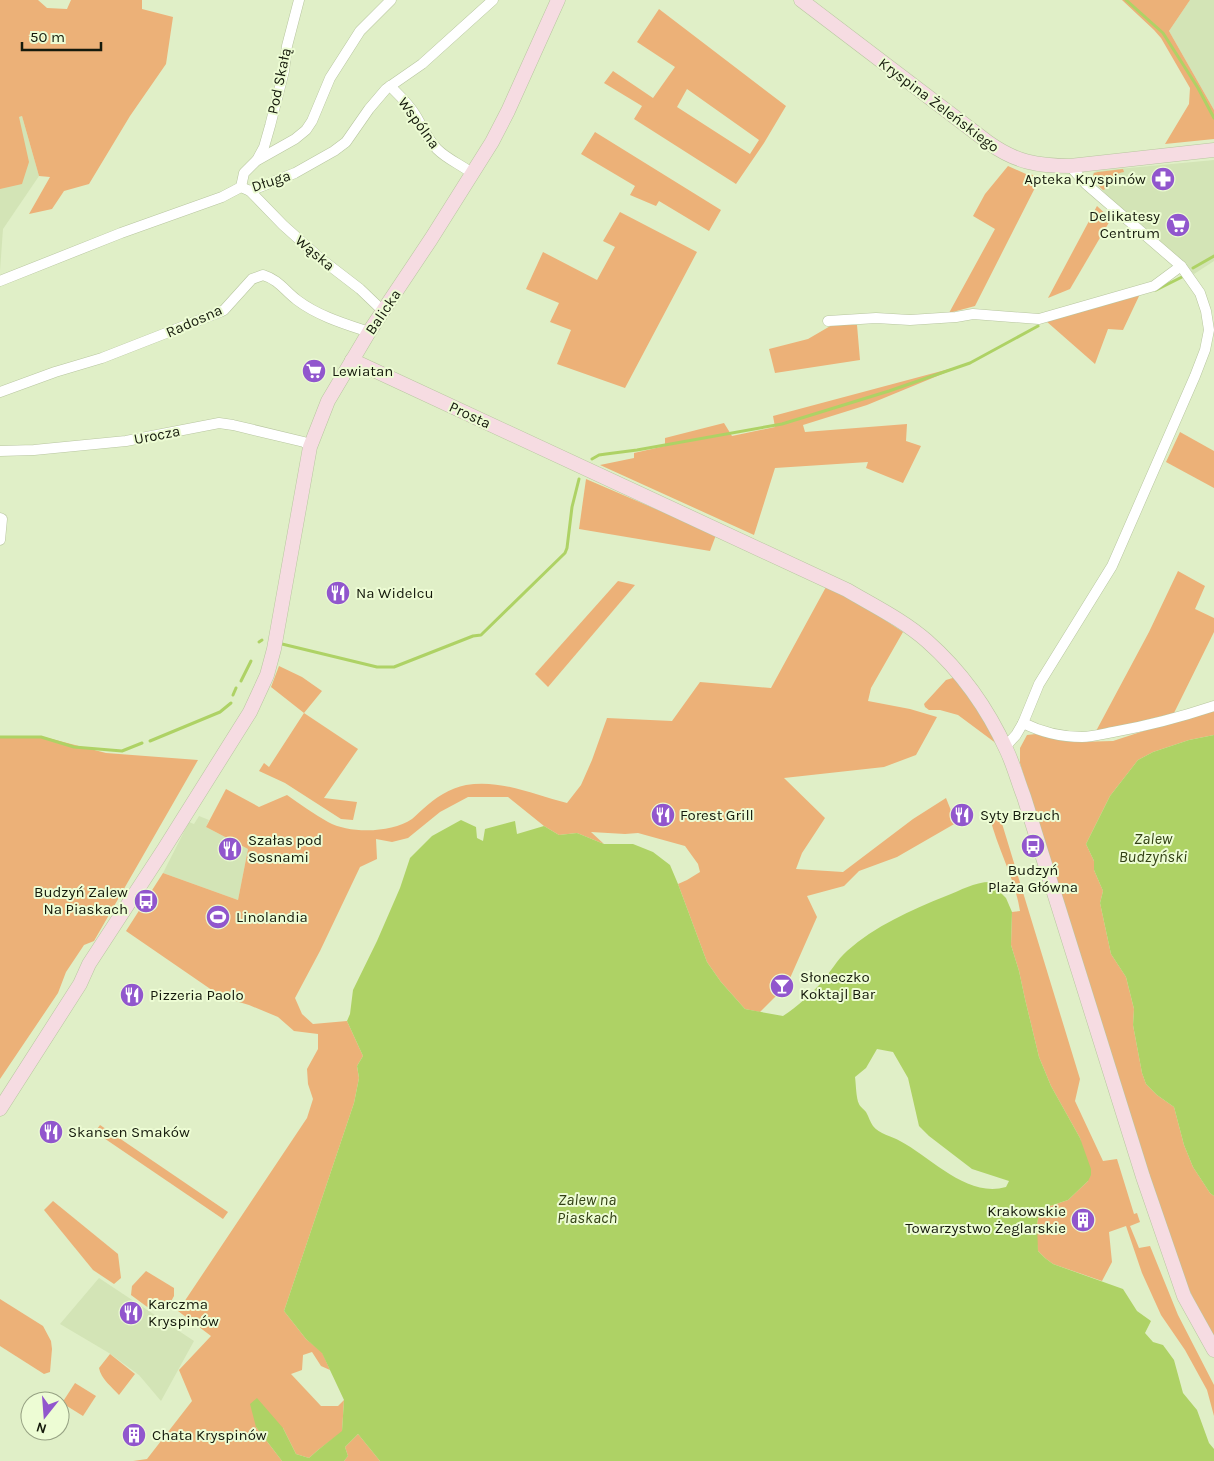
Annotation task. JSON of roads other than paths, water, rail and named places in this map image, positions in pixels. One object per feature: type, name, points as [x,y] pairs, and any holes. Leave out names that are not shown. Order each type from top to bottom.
[{"type":"main road","name":"Balicka","points":[[0,1109],[75,991],[89,964],[245,720],[267,676],[274,649],[310,447],[328,401],[369,332],[492,142],[558,0]]},
{"type":"main road","name":"Kryspina Żeleńskiego","points":[[801,0],[1008,156],[1047,166],[1070,166],[1212,150]]},
{"type":"main road","name":"Prosta","points":[[352,360],[839,587],[890,614],[926,641],[954,668],[979,699],[1005,747],[1024,797],[1125,1124],[1184,1296],[1214,1350]]},
{"type":"street","name":"Pod Skałą","points":[[245,189],[244,173],[256,161],[264,147],[270,126],[299,0]]},
{"type":"street","points":[[256,161],[295,139],[306,130],[316,114],[330,78],[360,31],[391,0]]},
{"type":"street","name":"Długa","points":[[0,281],[121,233],[245,189],[295,174],[346,142],[369,109],[386,89],[422,64],[493,0]]},
{"type":"street","name":"Wspólna","points":[[390,86],[411,109],[423,131],[436,148],[444,156],[463,166],[473,174]]},
{"type":"street","points":[[1005,747],[1016,735],[1039,684],[1112,566],[1195,376],[1205,350],[1209,330],[1206,311],[1200,293],[1182,268],[1086,184],[1070,166]]},
{"type":"street","name":"Wąska","points":[[245,189],[321,259],[360,289],[383,312]]},
{"type":"street","points":[[828,320],[876,318],[910,320],[973,314],[1039,319],[1154,286],[1182,268]]},
{"type":"street","name":"Radosna","points":[[0,392],[55,372],[102,358],[213,315],[224,310],[252,279],[263,275],[273,278],[298,300],[330,319],[369,332]]},
{"type":"street","name":"Urocza","points":[[0,451],[34,450],[126,441],[219,423],[304,442],[310,447]]},
{"type":"street","points":[[0,518],[2,519],[0,540]]},
{"type":"street","points":[[1023,723],[1051,734],[1085,737],[1169,720],[1214,706]]},
{"type":"water","name":"Zalew Budzyński","points":[[1214,735],[1214,1196],[1193,1167],[1184,1145],[1174,1107],[1157,1095],[1146,1084],[1142,1073],[1133,1025],[1134,1009],[1126,977],[1111,954],[1100,903],[1103,891],[1094,870],[1094,861],[1086,844],[1110,796],[1138,760],[1153,752],[1189,740]]},
{"type":"water","name":"Zalew na Piaskach","points":[[461,820],[476,827],[477,838],[483,841],[485,829],[515,821],[517,834],[544,826],[559,835],[577,833],[604,844],[633,844],[653,852],[670,865],[707,962],[721,982],[745,1009],[783,1016],[799,1004],[823,981],[847,951],[869,934],[894,919],[933,901],[974,884],[993,882],[1006,898],[1012,912],[1011,945],[1039,1057],[1051,1086],[1080,1138],[1091,1169],[1088,1181],[1068,1200],[1044,1208],[1039,1213],[1037,1224],[1038,1251],[1053,1264],[1123,1289],[1137,1311],[1151,1321],[1145,1333],[1153,1342],[1163,1345],[1174,1360],[1183,1393],[1197,1410],[1209,1443],[1214,1449],[1214,1461],[380,1461],[358,1434],[345,1447],[348,1456],[344,1461],[282,1461],[256,1427],[250,1404],[257,1398],[283,1428],[296,1454],[309,1458],[342,1431],[344,1400],[322,1353],[306,1339],[284,1311],[354,1103],[359,1078],[357,1066],[363,1056],[347,1021],[350,1014],[353,990],[400,888],[410,858],[432,836]],"holes":[[[877,1049],[893,1052],[908,1078],[919,1126],[972,1169],[1009,1181],[1006,1187],[992,1189],[977,1187],[964,1182],[912,1148],[873,1126],[858,1101],[855,1077],[866,1068]]]},
{"type":"waterway","points":[[1126,0],[1163,33],[1198,88],[1214,118]]},
{"type":"waterway","points":[[1193,268],[1214,256]]},
{"type":"waterway","points":[[1156,290],[1182,277]]},
{"type":"waterway","points":[[592,459],[599,455],[782,424],[889,391],[970,363],[1038,326]]},
{"type":"waterway","points":[[282,644],[377,667],[394,667],[473,636],[481,635],[565,553],[572,507],[579,479]]},
{"type":"waterway","points":[[241,681],[251,661]]},
{"type":"waterway","points":[[233,695],[236,688]]},
{"type":"waterway","points":[[150,741],[220,712],[231,703]]},
{"type":"waterway","points":[[0,737],[41,737],[74,747],[122,751],[142,743]]},
{"type":"place","name":"Apteka Kryspinów","points":[[1163,179]]},
{"type":"place","name":"Delikatesy Centrum","points":[[1178,225]]},
{"type":"place","name":"Lewiatan","points":[[314,371]]},
{"type":"place","name":"Na Widelcu","points":[[338,593]]},
{"type":"place","name":"Forest Grill","points":[[663,815]]},
{"type":"place","name":"Syty Brzuch","points":[[962,815]]},
{"type":"place","name":"Budzyń Plaża Główna","points":[[1033,846]]},
{"type":"place","name":"Szałas pod Sosnami","points":[[230,849]]},
{"type":"place","name":"Budzyń Zalew Na Piaskach","points":[[146,901]]},
{"type":"place","name":"Linolandia","points":[[218,917]]},
{"type":"place","name":"Słoneczko Koktajl Bar","points":[[782,986]]},
{"type":"place","name":"Pizzeria Paolo","points":[[132,995]]},
{"type":"place","name":"Skansen Smaków","points":[[51,1132]]},
{"type":"place","name":"Krakowskie Towarzystwo Żeglarskie","points":[[1083,1220]]},
{"type":"place","name":"Karczma Kryspinów","points":[[131,1313]]},
{"type":"place","name":"Chata Kryspinów","points":[[134,1435]]}]
